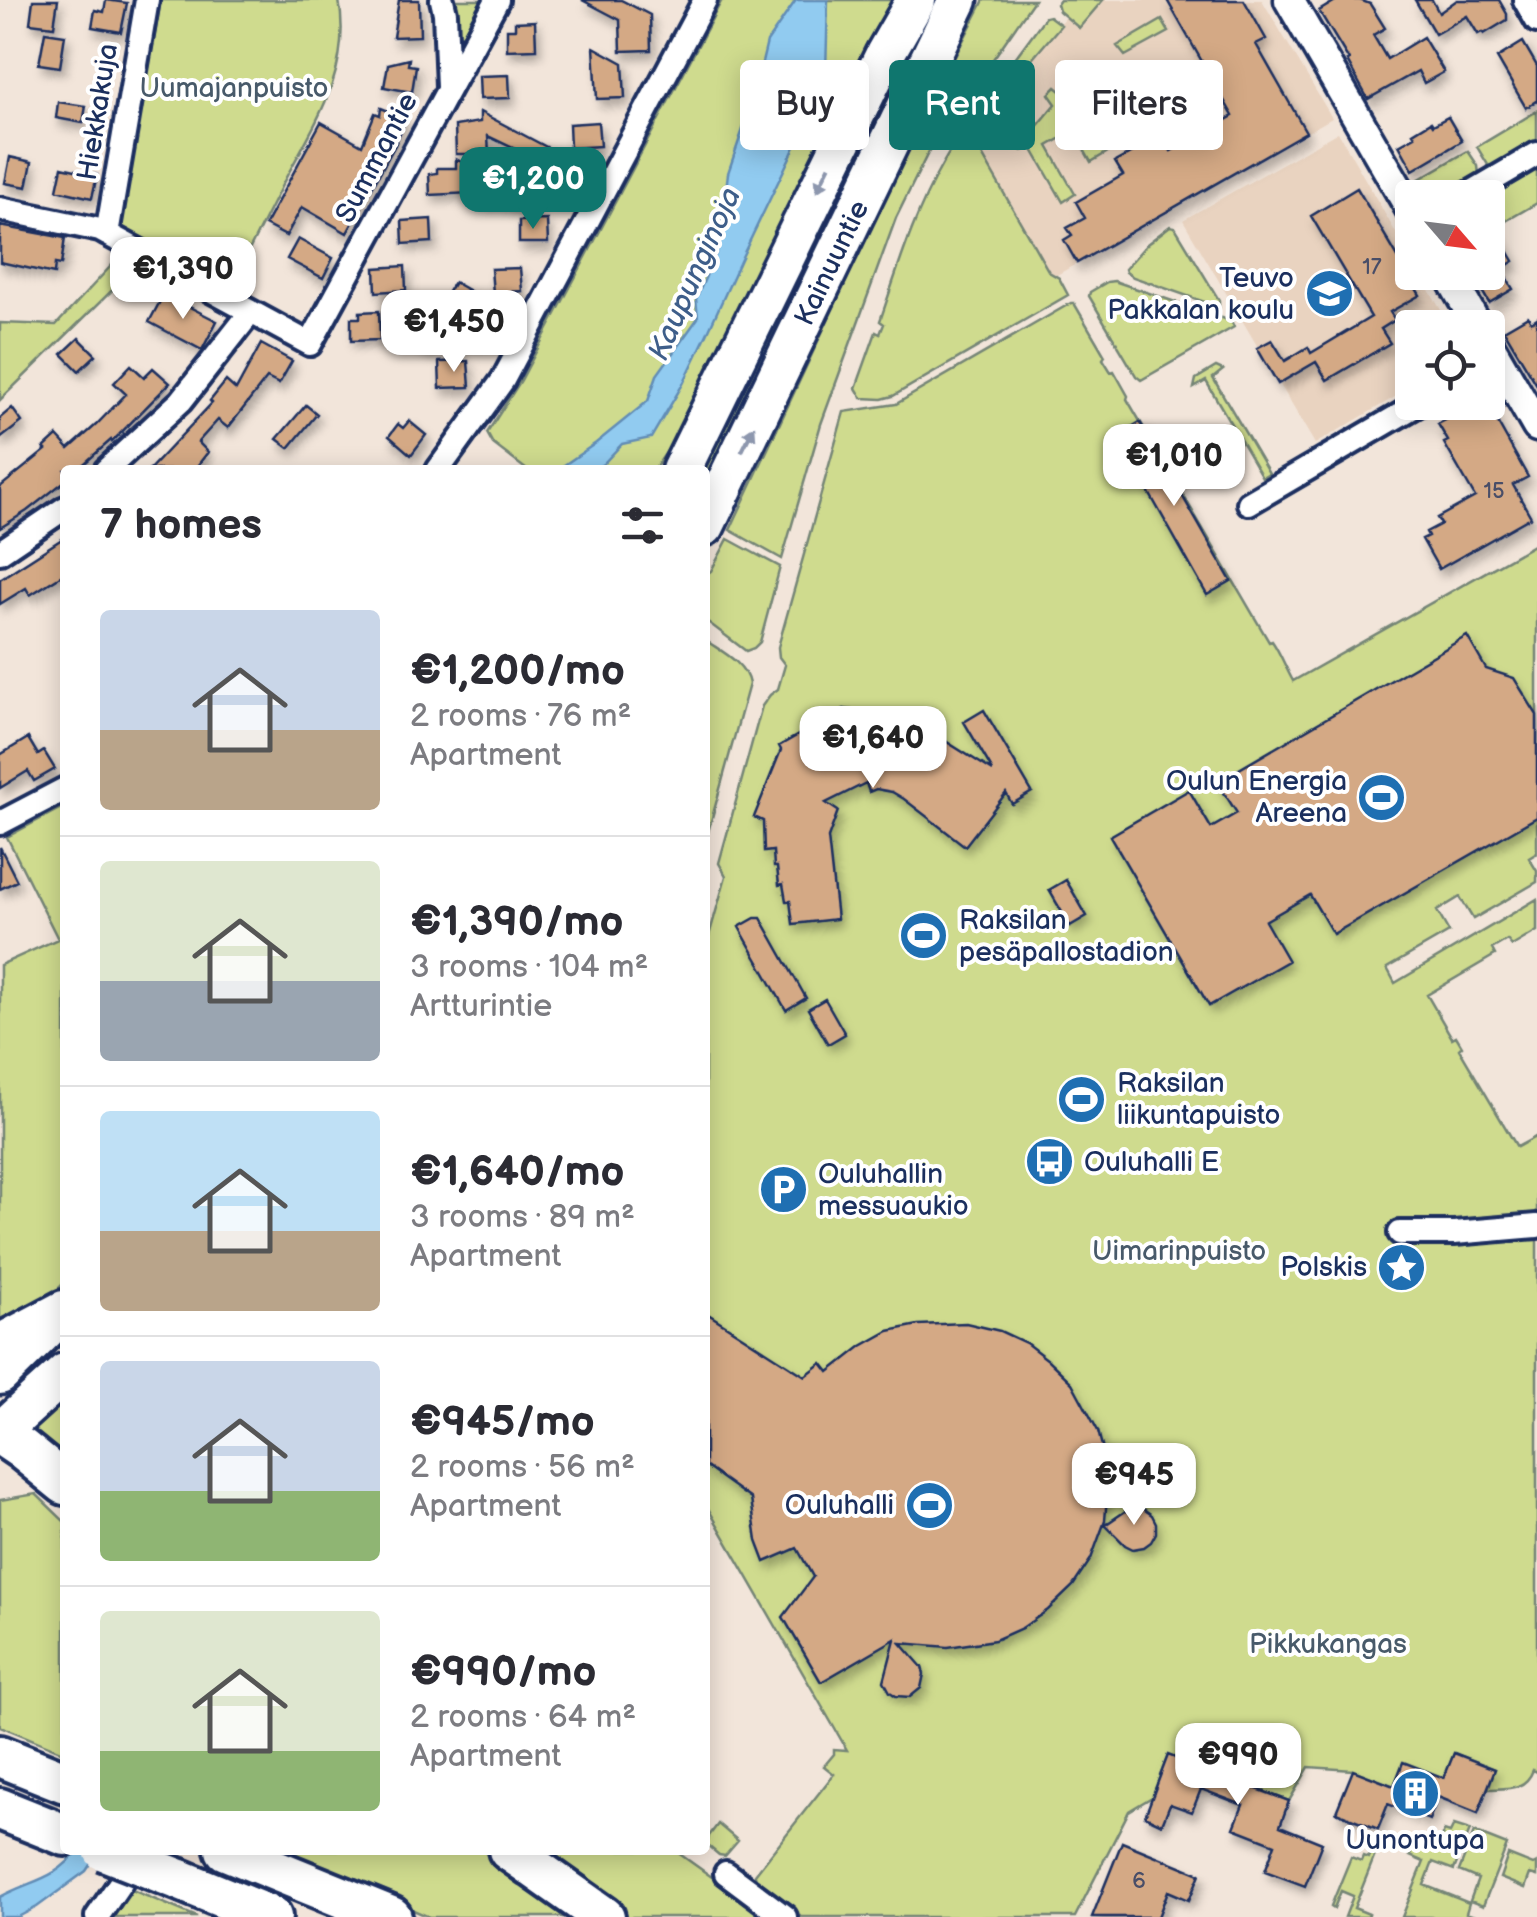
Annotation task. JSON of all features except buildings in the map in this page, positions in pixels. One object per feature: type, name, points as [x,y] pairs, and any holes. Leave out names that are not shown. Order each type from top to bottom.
[{"type":"highway","name":"Kainuuntie","points":[[683,465],[876,71],[916,0]]},
{"type":"highway","name":"Kainuuntie","points":[[710,516],[958,0]]},
{"type":"highway","points":[[0,1346],[60,1312]]},
{"type":"highway","points":[[0,1374],[60,1315]]},
{"type":"highway","points":[[60,1378],[0,1433],[60,1480]]},
{"type":"highway","points":[[0,1756],[54,1778]]},
{"type":"highway","points":[[9,1813],[60,1833]]},
{"type":"highway","points":[[117,1855],[271,1917]]},
{"type":"highway","points":[[238,1855],[391,1917]]},
{"type":"highway","points":[[515,1855],[604,1917]]},
{"type":"street","name":"Hiekkakuja","points":[[107,234],[146,0]]},
{"type":"street","points":[[442,0],[448,90]]},
{"type":"street","name":"Summantie","points":[[251,312],[310,344],[497,0]]},
{"type":"street","points":[[442,465],[503,380],[705,0]]},
{"type":"street","points":[[1289,0],[1395,183]]},
{"type":"street","points":[[1525,0],[1537,21]]},
{"type":"street","points":[[1493,180],[1537,154]]},
{"type":"street","points":[[0,209],[100,230],[251,312],[188,394],[111,465]]},
{"type":"street","points":[[1505,377],[1537,427]]},
{"type":"street","points":[[1249,503],[1395,418]]},
{"type":"street","points":[[0,552],[60,511]]},
{"type":"street","points":[[0,823],[60,791]]},
{"type":"street","points":[[1400,1233],[1537,1226]]},
{"type":"street","points":[[97,1917],[140,1855]]},
{"type":"street","points":[[726,1873],[785,1917]]},
{"type":"shaded area","points":[[1103,0],[1262,0],[1332,118],[1034,288],[957,154],[959,150],[1035,150],[1035,60],[1029,60],[1065,17],[1081,27]]},
{"type":"shaded area","name":"Teuvo Pakkalan koulu","points":[[1338,132],[1395,231],[1395,290],[1429,290],[1441,310],[1395,310],[1395,397],[1315,444],[1183,220]]},
{"type":"green space","name":"Uumajanpuisto","points":[[161,0],[339,0],[340,50],[328,96],[230,288],[123,227]]},
{"type":"green space","points":[[448,0],[489,0],[468,34],[462,35],[456,31]]},
{"type":"green space","points":[[722,0],[893,0],[860,60],[740,60],[740,150],[815,150],[686,423],[657,465],[520,465],[493,444],[487,433],[521,380]]},
{"type":"green space","points":[[928,0],[941,0],[912,60],[899,60]]},
{"type":"green space","points":[[984,0],[1034,0],[992,60],[953,60]]},
{"type":"green space","points":[[1060,0],[1103,0],[1079,28],[1059,11]]},
{"type":"green space","points":[[1045,17],[1061,25],[1031,60],[1013,60]]},
{"type":"green space","points":[[1162,20],[1169,32],[1125,56],[1117,46]]},
{"type":"green space","points":[[889,79],[889,108],[710,482],[710,465],[699,465],[854,150],[869,150],[869,120]]},
{"type":"green space","points":[[1055,105],[1055,142],[1048,146],[1075,194],[1063,202],[1033,150],[1035,129]]},
{"type":"green space","points":[[1537,111],[1537,142],[1497,167],[1488,165],[1477,147]]},
{"type":"green space","points":[[907,150],[930,150],[896,218],[821,424],[782,559],[730,530]]},
{"type":"green space","points":[[951,150],[979,150],[1049,272],[1059,278],[1068,295],[893,396],[862,398],[856,388],[876,332],[880,334],[884,324],[880,321],[933,182]]},
{"type":"green space","points":[[1084,150],[1111,150],[1091,162]]},
{"type":"green space","points":[[1468,151],[1478,166],[1479,175],[1471,180],[1418,180]]},
{"type":"green space","points":[[1537,167],[1537,203],[1505,221],[1505,186]]},
{"type":"green space","points":[[1170,226],[1175,227],[1219,300],[1219,307],[1126,272],[1147,244]]},
{"type":"green space","points":[[124,252],[138,265],[0,400],[0,323],[56,325]]},
{"type":"green space","points":[[1114,281],[1231,321],[1234,327],[1141,380],[1089,296]]},
{"type":"green space","name":"Raksilan liikuntapuisto","points":[[1074,303],[1293,681],[1537,543],[1537,853],[1529,858],[1537,871],[1537,882],[1473,919],[1460,897],[1437,911],[1449,932],[1387,968],[1395,983],[1537,899],[1537,931],[1512,946],[1507,940],[1492,949],[1495,955],[1427,995],[1452,1038],[1456,1036],[1462,1046],[1459,1049],[1517,1147],[1537,1136],[1537,1215],[1527,1216],[1537,1235],[1537,1772],[1533,1770],[1525,1782],[1515,1787],[1488,1789],[1495,1769],[1454,1753],[1444,1778],[1404,1762],[1394,1786],[1353,1770],[1309,1767],[1289,1801],[1249,1786],[1258,1762],[1218,1747],[1209,1771],[1168,1755],[1152,1797],[1129,1811],[1075,1917],[801,1917],[756,1881],[755,1874],[834,1774],[824,1766],[834,1749],[847,1750],[710,1512],[710,932],[726,876],[719,863],[762,706],[778,689],[785,665],[778,647],[844,412],[896,404]]},
{"type":"green space","points":[[1216,367],[1223,370],[1213,378],[1269,473],[1262,477],[1206,381],[1194,388],[1196,379]]},
{"type":"green space","points":[[728,539],[780,567],[760,642],[754,648],[746,651],[710,624],[711,571]]},
{"type":"green space","points":[[710,643],[738,664],[749,684],[710,825]]},
{"type":"green space","points":[[60,809],[60,1287],[0,1336],[0,965],[58,939],[7,837]]},
{"type":"green space","points":[[60,1402],[60,1464],[26,1433]]},
{"type":"green space","points":[[36,1494],[60,1517],[60,1751],[0,1726],[0,1500]]},
{"type":"green space","points":[[718,1824],[738,1841],[725,1856],[719,1855],[710,1848],[710,1835]]},
{"type":"green space","points":[[1454,1825],[1470,1830],[1454,1870],[1433,1862],[1424,1885],[1469,1903],[1466,1913],[1477,1917],[1402,1917],[1424,1862],[1410,1856],[1414,1844],[1440,1843],[1444,1831],[1450,1833]]},
{"type":"green space","points":[[1474,1832],[1507,1845],[1483,1906],[1470,1901],[1478,1879],[1459,1871]]},
{"type":"green space","points":[[1396,1838],[1392,1849],[1379,1845],[1354,1908],[1369,1914],[1368,1917],[1345,1917],[1353,1896],[1341,1891],[1334,1908],[1331,1906],[1351,1857],[1361,1861],[1363,1856],[1368,1858],[1374,1843]]},
{"type":"green space","points":[[289,1855],[505,1855],[592,1917],[429,1917]]},
{"type":"green space","points":[[535,1855],[681,1855],[768,1917],[623,1917]]},
{"type":"green space","points":[[1508,1855],[1537,1863],[1537,1876],[1530,1874],[1525,1888],[1500,1878]]},
{"type":"green space","points":[[132,1890],[197,1917],[111,1917]]},
{"type":"water","name":"Kaupunginoja","points":[[796,0],[828,0],[826,60],[763,60],[767,42]]},
{"type":"water","name":"Kaupunginoja","points":[[740,138],[740,150],[793,150],[683,384],[651,438],[622,444],[601,465],[564,465],[648,401],[657,375],[698,318],[696,299],[719,246],[728,173]]},
{"type":"water","points":[[74,1855],[97,1855],[86,1871],[37,1907],[18,1917],[0,1917],[0,1897],[52,1874]]},
{"type":"place","name":"Teuvo Pakkalan koulu","points":[[1329,294]]},
{"type":"place","name":"Oulun Energia Areena","points":[[1382,797]]},
{"type":"place","name":"Raksilan pesäpallostadion","points":[[924,936]]},
{"type":"place","name":"Raksilan liikuntapuisto","points":[[1082,1099]]},
{"type":"place","name":"Ouluhalli E","points":[[1049,1162]]},
{"type":"place","name":"Ouluhallin messuaukio","points":[[783,1190]]},
{"type":"place","name":"Polskis","points":[[1402,1267]]},
{"type":"place","name":"Ouluhalli","points":[[929,1505]]},
{"type":"place","name":"Uunontupa","points":[[1415,1793]]},
{"type":"park label","name":"Uimarinpuisto","points":[[1179,1251]]},
{"type":"park label","name":"Pikkukangas","points":[[1328,1644]]}]
